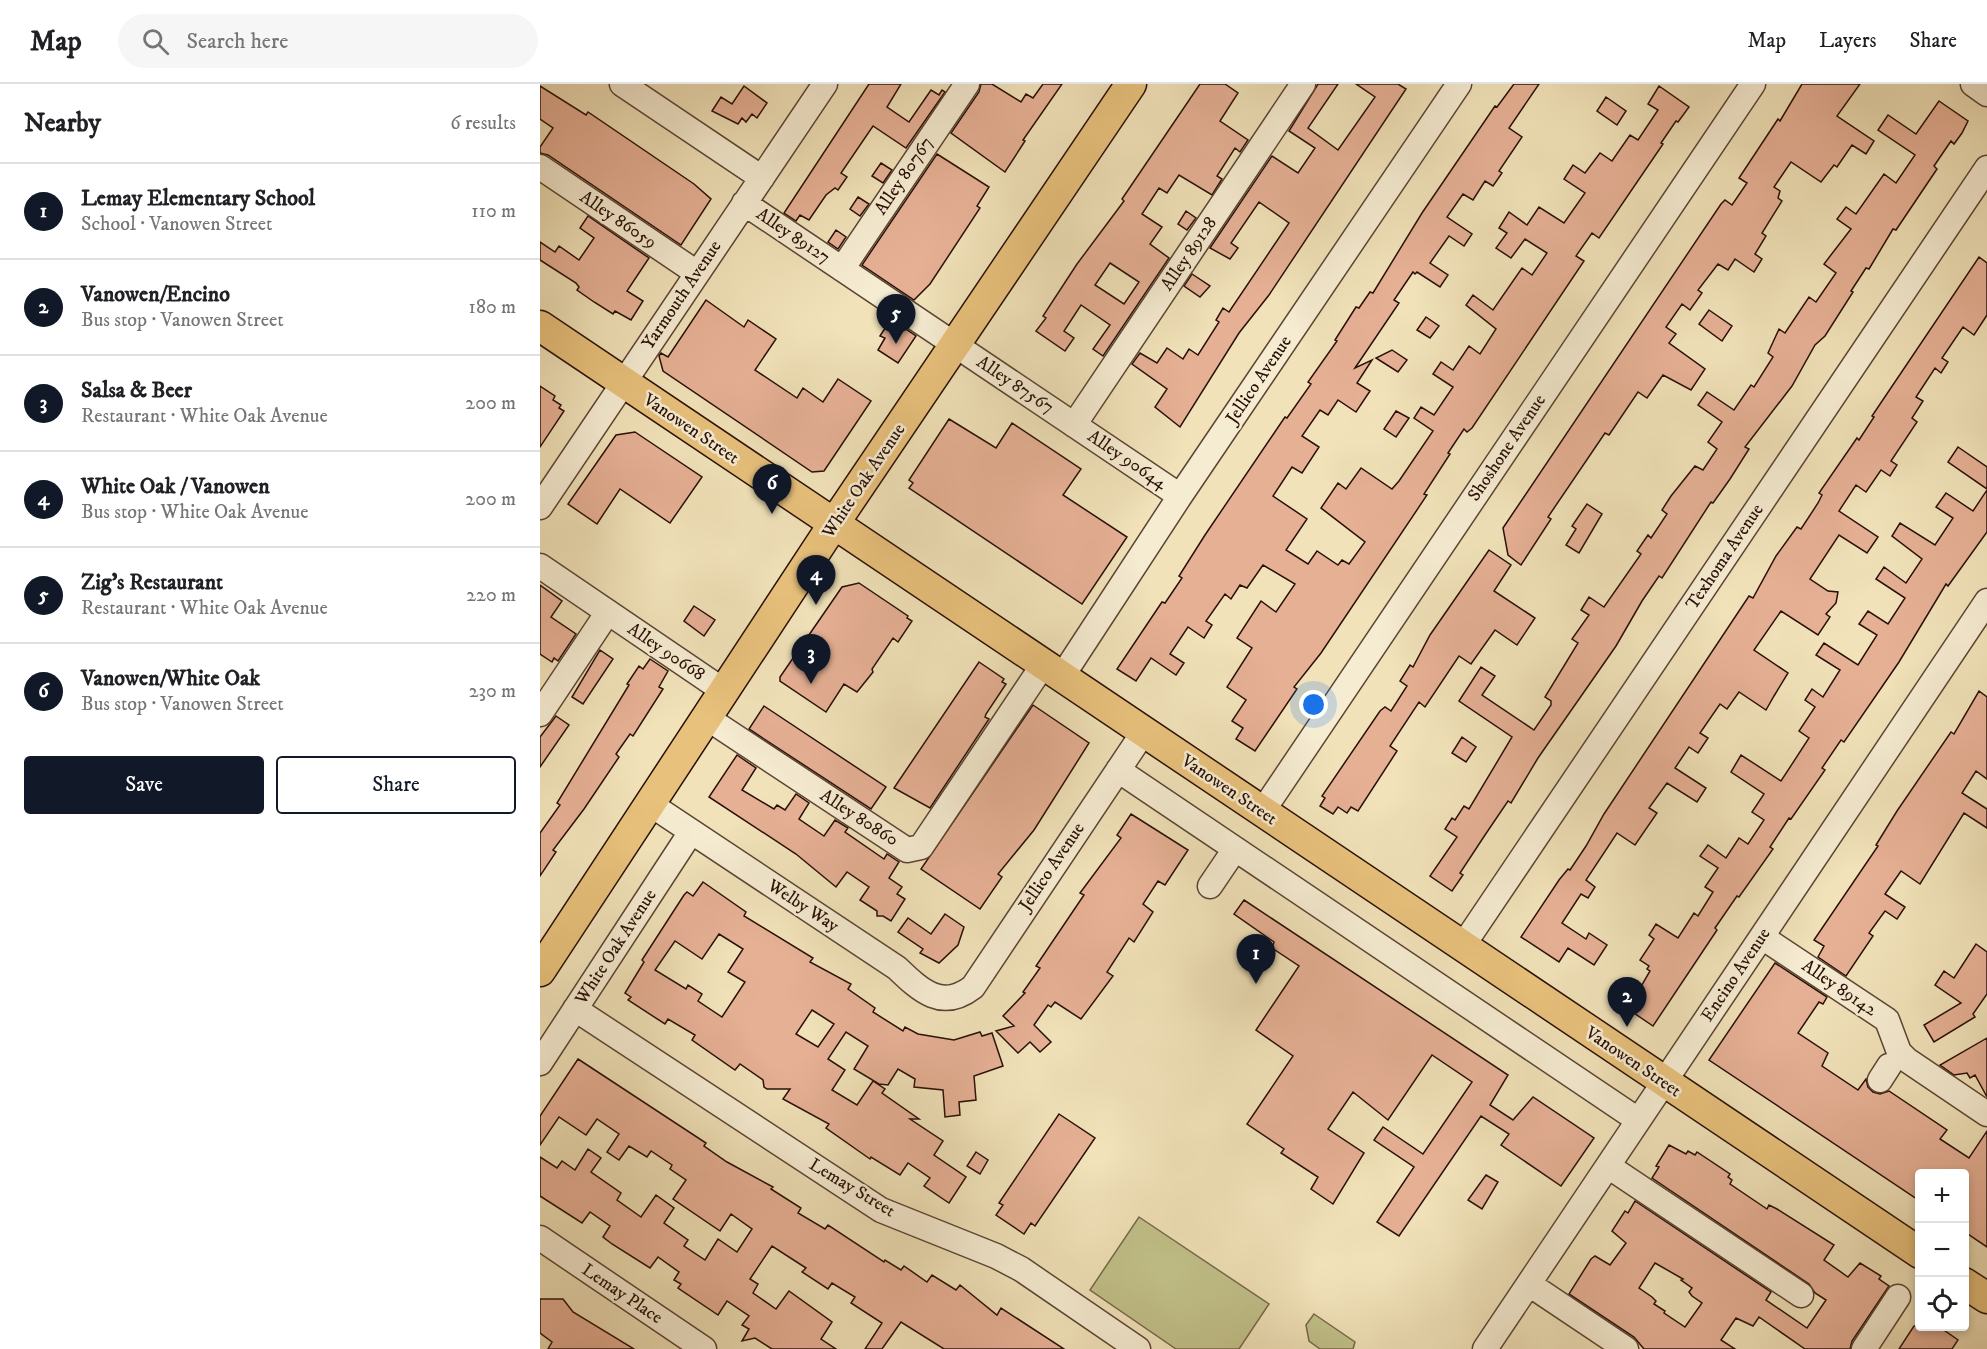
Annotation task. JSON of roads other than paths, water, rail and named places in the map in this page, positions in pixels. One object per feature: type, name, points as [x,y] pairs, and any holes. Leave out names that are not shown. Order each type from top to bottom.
[{"type":"main road","name":"White Oak Avenue","points":[[540,971],[833,525],[1131,84]]},
{"type":"main road","name":"Vanowen Street","points":[[540,326],[833,525],[1915,1250]]},
{"type":"main road","points":[[1969,1286],[1987,1298]]},
{"type":"street","points":[[621,84],[762,178]]},
{"type":"street","name":"Yarmouth Avenue","points":[[544,493],[623,383],[825,84]]},
{"type":"street","name":"Alley 80767","points":[[842,269],[967,84]]},
{"type":"street","name":"Alley 89128","points":[[1074,424],[1303,84]]},
{"type":"street","name":"Jellico Avenue","points":[[1052,672],[1180,496],[1459,84]]},
{"type":"street","name":"Shoshone Avenue","points":[[1262,812],[1753,84]]},
{"type":"street","points":[[1973,84],[1987,94]]},
{"type":"street","name":"Alley 86059","points":[[540,167],[697,273]]},
{"type":"street","name":"Texhoma Avenue","points":[[1462,947],[1987,168]]},
{"type":"street","name":"Alley 89127","points":[[744,203],[955,345]]},
{"type":"street","name":"Alley 87567","points":[[955,345],[1074,424]]},
{"type":"street","name":"Alley 90644","points":[[1074,424],[1180,496]]},
{"type":"street","name":"Alley 90668","points":[[540,566],[724,691]]},
{"type":"street","name":"Encino Avenue","points":[[1485,1349],[1987,601]]},
{"type":"street","points":[[540,714],[608,612]]},
{"type":"street","name":"Alley 80860","points":[[706,718],[907,850],[921,848],[1052,672]]},
{"type":"street","name":"Jellico Avenue","points":[[958,997],[973,987],[980,978],[1143,733]]},
{"type":"street","points":[[1118,770],[1638,1120]]},
{"type":"street","name":"Welby Way","points":[[650,804],[897,968],[930,994],[945,999],[958,997]]},
{"type":"street","name":"White Oak Avenue","points":[[540,1063],[691,832]]},
{"type":"street","points":[[1210,886],[1235,849]]},
{"type":"street","name":"Alley 89142","points":[[1762,937],[1887,1020],[1899,1052],[1907,1060],[1987,1114]]},
{"type":"street","name":"Lemay Street","points":[[575,1009],[881,1210],[996,1256],[1021,1269],[1138,1349]]},
{"type":"street","points":[[1608,1166],[1801,1295]]},
{"type":"street","name":"Lemay Place","points":[[540,1238],[704,1349]]},
{"type":"street","points":[[1529,1284],[1626,1349]]},
{"type":"street","points":[[1864,1349],[1899,1297]]},
{"type":"place","name":"Zig's Restaurant","points":[[896,344]]},
{"type":"place","name":"Vanowen/White Oak","points":[[772,514]]},
{"type":"place","name":"White Oak / Vanowen","points":[[816,605]]},
{"type":"place","name":"Salsa & Beer","points":[[811,684]]},
{"type":"place","name":"Lemay Elementary School","points":[[1256,984]]},
{"type":"place","name":"Vanowen/Encino","points":[[1627,1027]]}]
